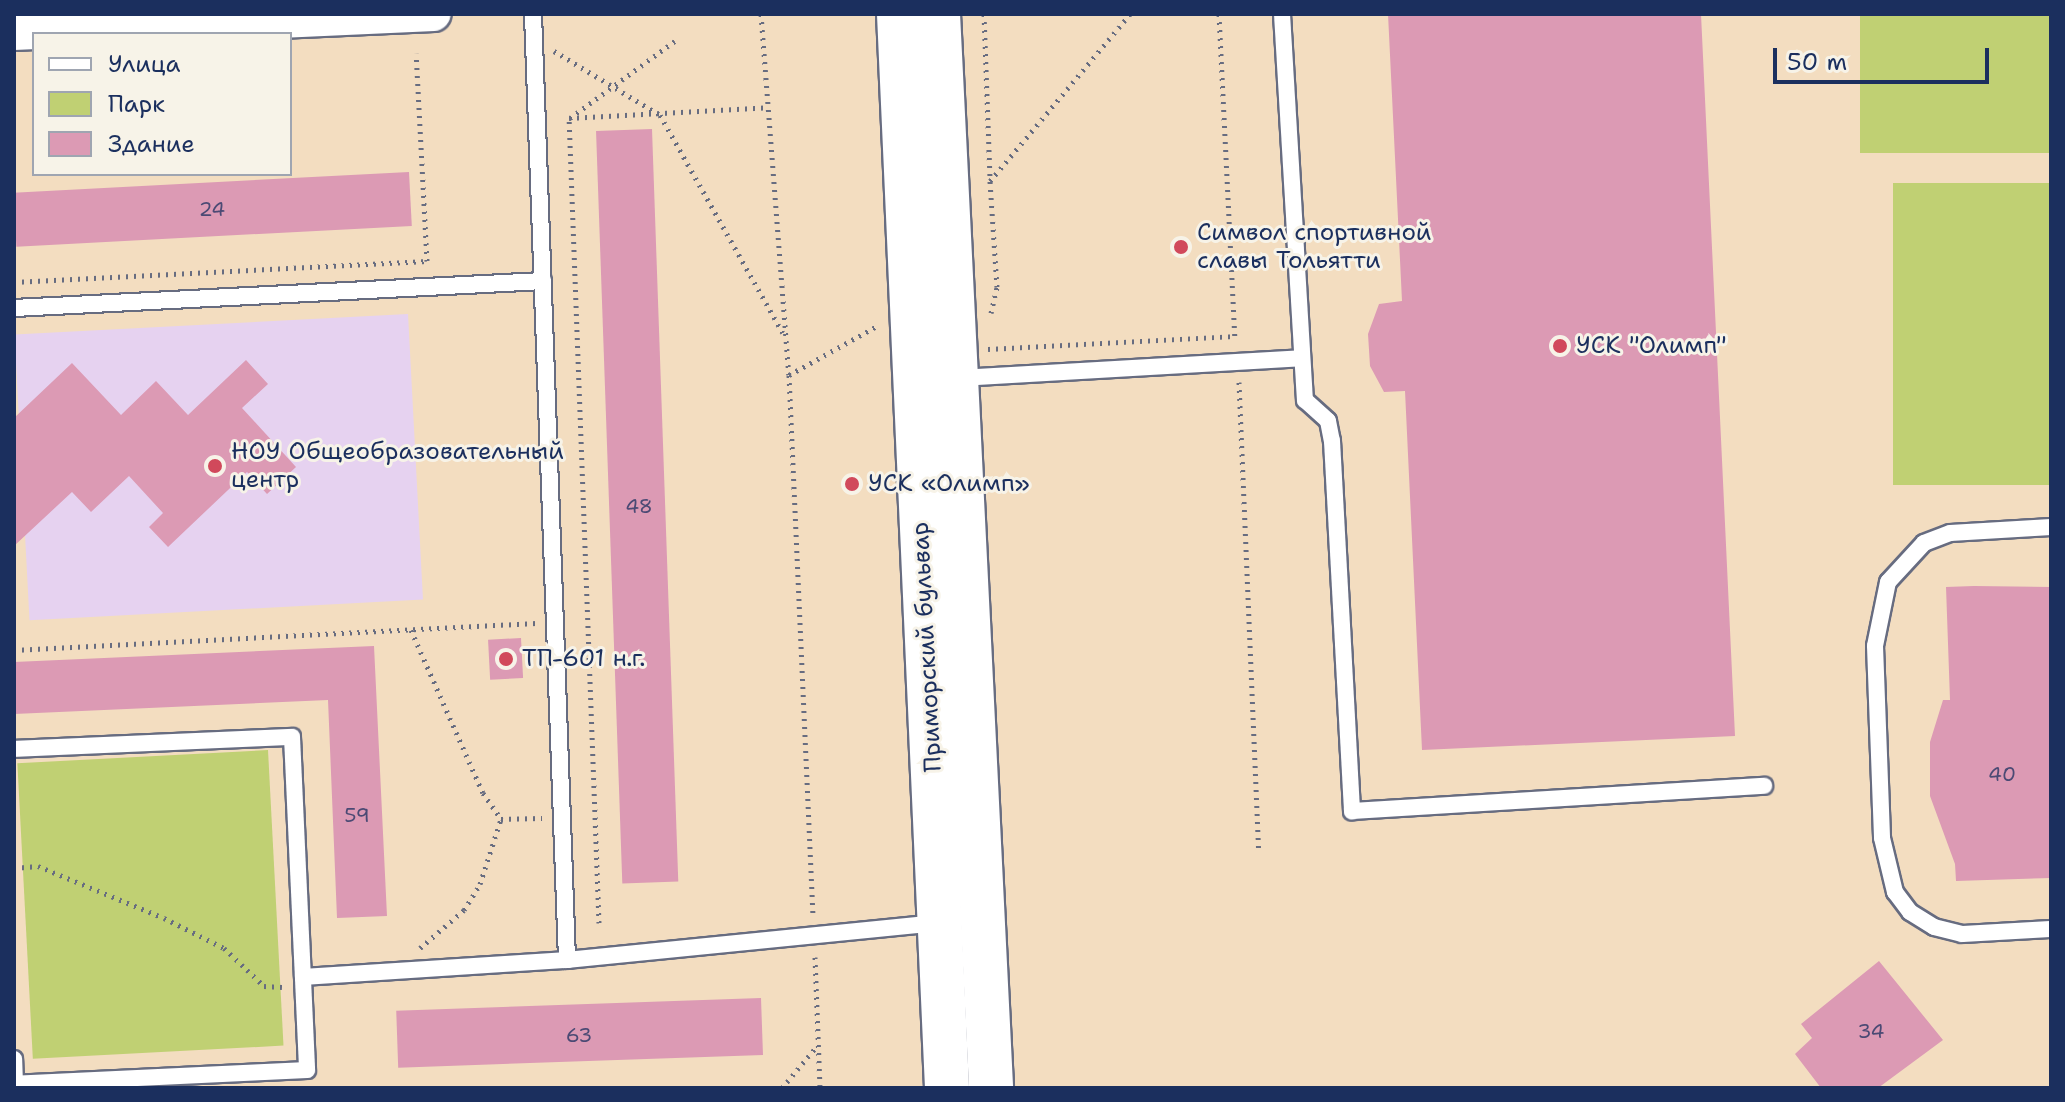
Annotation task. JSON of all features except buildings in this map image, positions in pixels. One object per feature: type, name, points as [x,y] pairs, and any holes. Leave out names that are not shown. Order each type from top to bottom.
[{"type":"main road","name":"Приморский бульвар","points":[[899,14],[947,1088]]},
{"type":"main road","points":[[938,14],[991,1088]]},
{"type":"street","points":[[14,33],[120,21],[434,14]]},
{"type":"lane","points":[[533,14],[567,960]]},
{"type":"lane","points":[[1282,14],[1305,400],[1328,421],[1332,441],[1352,811],[1764,786]]},
{"type":"lane","points":[[14,308],[543,281]]},
{"type":"lane","points":[[954,378],[1301,358]]},
{"type":"lane","points":[[2051,527],[1950,533],[1924,543],[1888,582],[1875,646],[1882,838],[1895,892],[1910,912],[1948,931],[2051,929]]},
{"type":"lane","points":[[14,749],[292,737],[307,1070],[15,1084],[14,1059]]},
{"type":"lane","points":[[303,983],[393,971],[567,960],[814,932],[940,923]]},
{"type":"path","points":[[761,14],[789,375],[820,1088]]},
{"type":"path","points":[[984,14],[997,287],[990,319]]},
{"type":"path","points":[[990,181],[1130,14]]},
{"type":"path","points":[[1219,14],[1259,852]]},
{"type":"path","points":[[569,118],[675,41]]},
{"type":"path","points":[[548,47],[660,115],[785,338]]},
{"type":"path","points":[[14,282],[427,261],[416,53]]},
{"type":"path","points":[[569,118],[769,107]]},
{"type":"path","points":[[569,118],[599,923]]},
{"type":"path","points":[[789,375],[885,321]]},
{"type":"path","points":[[986,334],[983,349],[1234,336]]},
{"type":"path","points":[[14,650],[588,621]]},
{"type":"path","points":[[411,630],[483,793],[501,819]]},
{"type":"path","points":[[501,819],[595,816]]},
{"type":"path","points":[[393,971],[464,910],[480,884],[501,819]]},
{"type":"path","points":[[14,868],[38,866],[164,918],[224,948],[264,986],[303,983]]},
{"type":"path","points":[[782,1088],[819,1044]]},
{"type":"shaded area","name":"НОУ Общеобразовательный центр","points":[[408,314],[423,600],[30,620],[15,335]]},
{"type":"green space","points":[[1860,14],[2051,14],[2051,153],[1860,153]]},
{"type":"green space","points":[[1893,183],[2051,183],[2051,485],[1893,485]]},
{"type":"green space","points":[[268,750],[283,1046],[33,1059],[17,763]]},
{"type":"place","name":"Символ спортивной славы Тольятти","points":[[1181,247]]},
{"type":"place","name":"УСК \"Олимп\"","points":[[1560,346]]},
{"type":"place","name":"НОУ Общеобразовательный центр","points":[[215,466]]},
{"type":"place","name":"УСК «Олимп»","points":[[852,484]]},
{"type":"place","name":"ТП-601 н.г.","points":[[506,659]]}]
